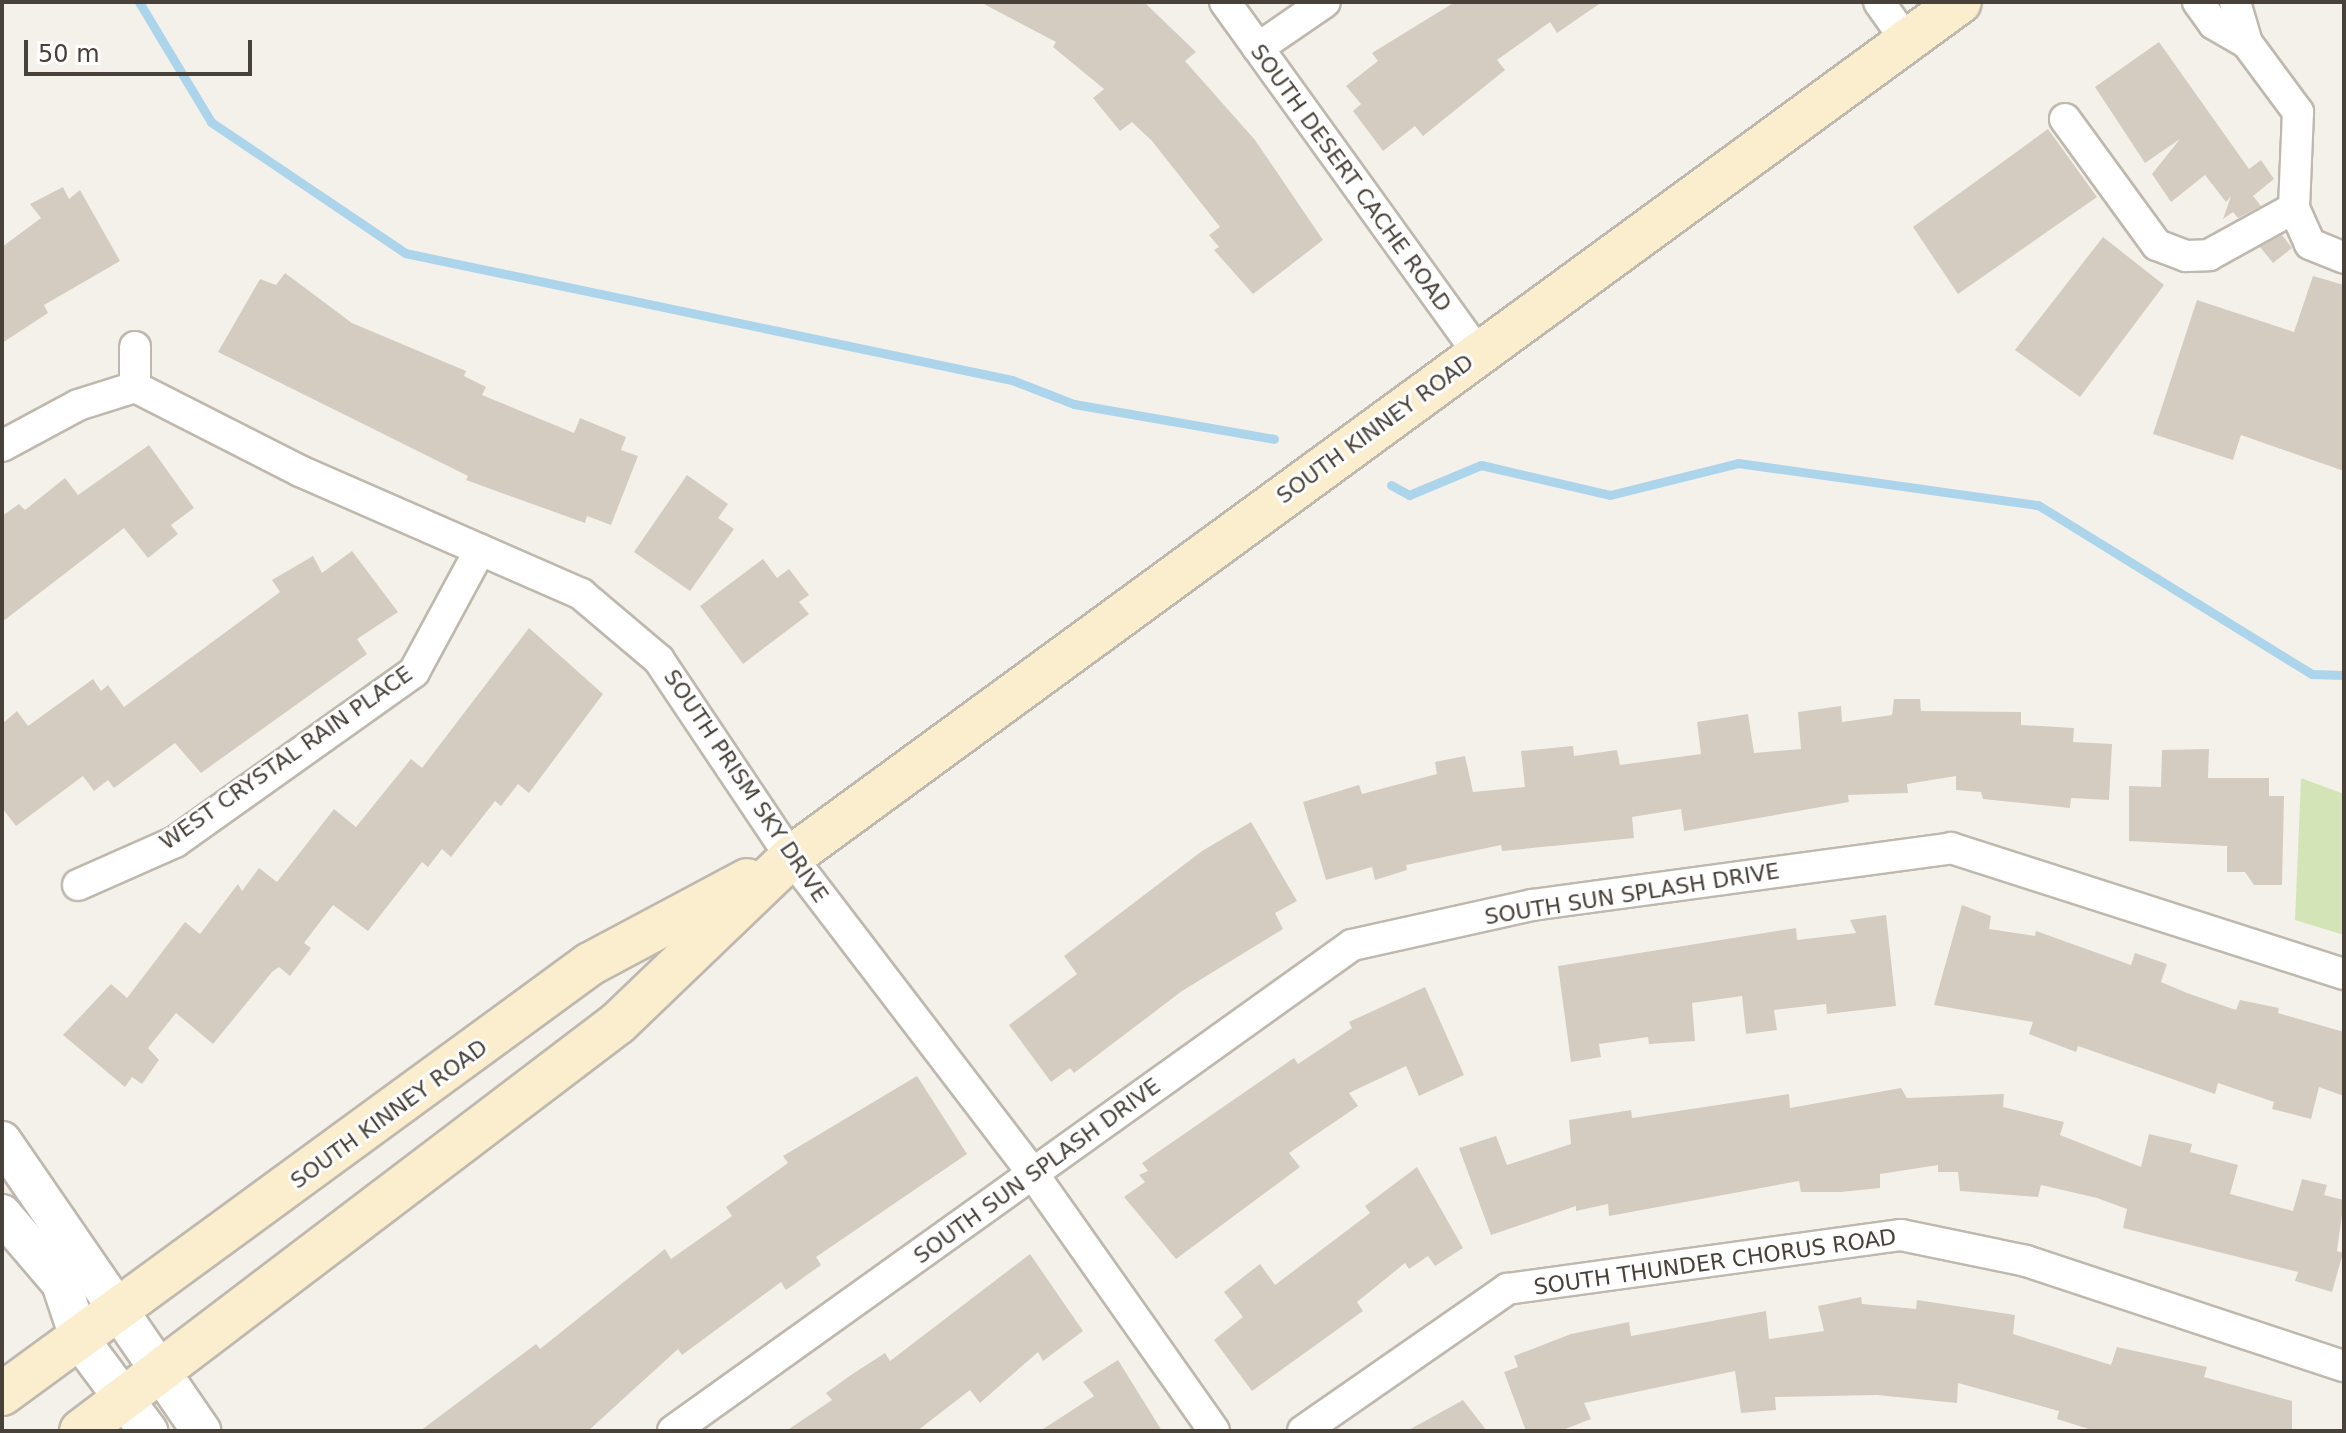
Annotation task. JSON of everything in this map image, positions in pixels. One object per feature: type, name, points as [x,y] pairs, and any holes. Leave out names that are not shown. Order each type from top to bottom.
[{"type":"main road","name":"SOUTH KINNEY ROAD","points":[[81,1431],[136,1415],[161,1372],[618,1023],[791,857],[1960,2]]},
{"type":"main road","name":"SOUTH KINNEY ROAD","points":[[2,1394],[80,1340],[590,964],[791,857]]},
{"type":"street","name":"SOUTH DESERT CACHE ROAD","points":[[1225,2],[1478,353]]},
{"type":"street","points":[[1258,48],[1325,2]]},
{"type":"street","points":[[1879,2],[1906,40]]},
{"type":"street","points":[[2198,2],[2214,24],[2247,43]]},
{"type":"street","points":[[2235,2],[2247,43],[2298,112],[2294,208],[2310,244],[2344,258]]},
{"type":"street","points":[[2065,119],[2157,245],[2186,256],[2209,255],[2294,208]]},
{"type":"street","points":[[2,446],[78,405],[135,387],[135,347]]},
{"type":"street","name":"SOUTH PRISM SKY DRIVE","points":[[135,387],[300,471],[581,594],[659,660],[791,857],[1033,1174],[1214,1431]]},
{"type":"street","name":"WEST CRYSTAL RAIN PLACE","points":[[78,885],[175,842],[414,672],[480,550]]},
{"type":"street","name":"SOUTH SUN SPLASH DRIVE","points":[[673,1431],[1352,945],[1532,905],[1951,848],[2344,974]]},
{"type":"street","points":[[2,1141],[201,1431]]},
{"type":"street","points":[[2,1214],[61,1283],[80,1340],[136,1415]]},
{"type":"street","name":"SOUTH THUNDER CHORUS ROAD","points":[[1303,1431],[1507,1289],[1901,1235],[2026,1261],[2344,1366]]},
{"type":"green space","points":[[2301,778],[2344,794],[2344,935],[2295,920]]},
{"type":"building","points":[[980,2],[1144,2],[1196,52],[1185,61],[1255,140],[1323,240],[1253,294],[1214,250],[1219,247],[1209,235],[1220,227],[1152,141],[1132,122],[1120,131],[1093,98],[1104,89],[1053,47],[1056,42]]},
{"type":"building","points":[[1455,2],[1602,2],[1557,33],[1550,22],[1497,60],[1505,70],[1423,136],[1415,126],[1383,151],[1353,111],[1361,104],[1346,86],[1378,61],[1372,53]]},
{"type":"building","points":[[2159,42],[2249,169],[2261,160],[2274,179],[2253,196],[2261,206],[2238,218],[2233,212],[2223,219],[2231,196],[2226,202],[2205,175],[2171,202],[2152,174],[2180,139],[2145,163],[2095,87]]},
{"type":"building","points":[[2048,129],[2097,197],[1958,294],[1913,227]]},
{"type":"building","points":[[63,187],[69,199],[80,190],[120,261],[44,305],[48,313],[2,343],[2,247],[41,218],[30,204]]},
{"type":"building","points":[[2282,235],[2292,248],[2273,263],[2260,247]]},
{"type":"building","points":[[2103,237],[2164,285],[2080,397],[2015,350]]},
{"type":"building","points":[[285,273],[352,323],[466,371],[464,376],[486,387],[482,395],[574,433],[580,418],[626,437],[621,450],[638,456],[611,525],[587,516],[585,523],[466,480],[468,476],[218,352],[260,279],[276,285]]},
{"type":"building","points":[[2313,276],[2344,285],[2344,471],[2241,435],[2233,460],[2153,434],[2197,300],[2294,332]]},
{"type":"building","points":[[149,445],[194,508],[171,525],[178,534],[148,558],[124,528],[2,622],[2,516],[19,504],[25,510],[65,478],[78,495]]},
{"type":"building","points":[[687,475],[728,504],[718,518],[734,529],[690,591],[634,552]]},
{"type":"building","points":[[352,551],[398,612],[357,639],[367,654],[201,773],[175,743],[114,788],[108,780],[94,791],[83,776],[16,826],[2,808],[2,724],[17,711],[28,726],[93,679],[101,691],[108,685],[124,707],[280,592],[272,580],[313,556],[322,573]]},
{"type":"building","points":[[763,559],[777,578],[789,569],[809,595],[799,602],[809,614],[743,664],[700,606]]},
{"type":"building","points":[[529,628],[603,694],[529,793],[518,784],[501,806],[495,801],[451,857],[442,849],[428,867],[422,862],[368,931],[333,905],[304,943],[311,948],[290,976],[279,967],[272,972],[213,1044],[176,1013],[148,1048],[159,1060],[142,1084],[132,1077],[125,1087],[63,1035],[111,984],[127,998],[185,922],[200,934],[238,884],[242,891],[259,868],[277,882],[334,809],[356,827],[411,759],[422,768]]},
{"type":"building","points":[[1894,699],[1920,699],[1921,711],[2021,712],[2021,725],[2074,728],[2073,742],[2112,744],[2109,800],[2071,798],[2070,808],[1983,799],[1981,792],[1956,790],[1956,776],[1907,784],[1908,793],[1848,795],[1849,802],[1684,831],[1681,809],[1632,817],[1634,838],[1502,851],[1501,845],[1406,865],[1407,870],[1375,880],[1372,867],[1326,880],[1303,802],[1359,785],[1362,794],[1437,774],[1435,762],[1465,756],[1473,792],[1525,787],[1521,751],[1573,746],[1574,756],[1617,750],[1620,765],[1701,754],[1697,722],[1748,714],[1754,753],[1801,749],[1798,712],[1841,706],[1842,722],[1892,715]]},
{"type":"building","points":[[2209,749],[2208,778],[2269,778],[2269,796],[2284,796],[2282,885],[2254,885],[2245,872],[2227,872],[2227,846],[2129,841],[2129,786],[2161,787],[2162,750]]},
{"type":"building","points":[[1251,822],[1297,901],[1275,913],[1283,929],[1182,991],[1074,1073],[1070,1068],[1051,1082],[1009,1025],[1077,974],[1064,956],[1202,851]]},
{"type":"building","points":[[1962,905],[1991,916],[1989,929],[2035,936],[2036,931],[2131,965],[2135,953],[2167,964],[2161,982],[2187,993],[2236,1010],[2240,1000],[2279,1008],[2278,1013],[2344,1032],[2344,1096],[2319,1087],[2311,1119],[2272,1109],[2274,1102],[2218,1083],[2215,1094],[2078,1046],[2076,1052],[2029,1034],[2033,1022],[1934,1005]]},
{"type":"building","points":[[1886,915],[1896,1006],[1827,1014],[1826,1004],[1774,1010],[1777,1030],[1746,1034],[1742,996],[1692,1003],[1695,1041],[1649,1044],[1648,1037],[1599,1044],[1601,1057],[1571,1062],[1558,966],[1796,928],[1797,940],[1856,933],[1850,920]]},
{"type":"building","points":[[1425,987],[1464,1075],[1419,1096],[1406,1066],[1349,1093],[1358,1106],[1289,1153],[1300,1167],[1176,1259],[1124,1197],[1145,1182],[1139,1175],[1148,1171],[1142,1163],[1294,1058],[1298,1064],[1352,1028],[1349,1022]]},
{"type":"building","points":[[917,1076],[967,1154],[816,1257],[821,1265],[786,1290],[781,1282],[682,1355],[678,1349],[588,1431],[420,1431],[536,1344],[540,1349],[665,1249],[671,1259],[732,1216],[726,1207],[788,1163],[783,1156]]},
{"type":"building","points":[[1901,1088],[1907,1098],[2004,1094],[2003,1107],[2064,1122],[2060,1135],[2141,1167],[2149,1134],[2192,1144],[2190,1152],[2238,1165],[2230,1194],[2293,1211],[2302,1179],[2327,1185],[2324,1195],[2344,1200],[2337,1251],[2343,1253],[2332,1292],[2295,1281],[2298,1272],[2123,1228],[2127,1209],[2097,1198],[2041,1185],[2038,1197],[1960,1191],[1958,1172],[1938,1172],[1938,1165],[1880,1174],[1880,1188],[1801,1192],[1799,1181],[1609,1216],[1608,1204],[1576,1211],[1576,1206],[1491,1235],[1459,1148],[1496,1136],[1507,1165],[1571,1144],[1569,1120],[1631,1110],[1632,1118],[1789,1094],[1790,1108]]},
{"type":"building","points":[[1417,1167],[1463,1248],[1435,1266],[1428,1256],[1409,1269],[1405,1263],[1357,1302],[1363,1311],[1252,1391],[1214,1340],[1243,1317],[1224,1292],[1260,1264],[1275,1285],[1370,1213],[1365,1206]]},
{"type":"building","points":[[1030,1254],[1083,1331],[1043,1361],[1038,1352],[980,1403],[970,1390],[917,1431],[786,1431],[832,1400],[826,1393],[885,1353],[890,1361]]},
{"type":"building","points":[[1861,1297],[1862,1304],[1916,1309],[1917,1300],[2015,1315],[2013,1334],[2111,1365],[2117,1347],[2207,1367],[2204,1377],[2292,1401],[2292,1431],[2095,1431],[2057,1419],[2059,1411],[1958,1383],[1957,1403],[1877,1395],[1775,1397],[1776,1410],[1741,1413],[1735,1371],[1584,1403],[1591,1419],[1560,1431],[1526,1431],[1504,1372],[1518,1367],[1514,1356],[1571,1334],[1629,1322],[1631,1336],[1766,1311],[1769,1339],[1824,1331],[1818,1306]]},
{"type":"building","points":[[1118,1360],[1162,1431],[1040,1431],[1094,1396],[1083,1382]]},
{"type":"building","points":[[1463,1400],[1487,1431],[1407,1431]]},
{"type":"waterway","points":[[139,2],[211,122],[405,253],[1012,380],[1074,404],[1274,439]]},
{"type":"waterway","points":[[1391,485],[1409,495],[1481,465],[1610,495],[1738,463],[2038,505],[2312,674],[2344,675]]}]
